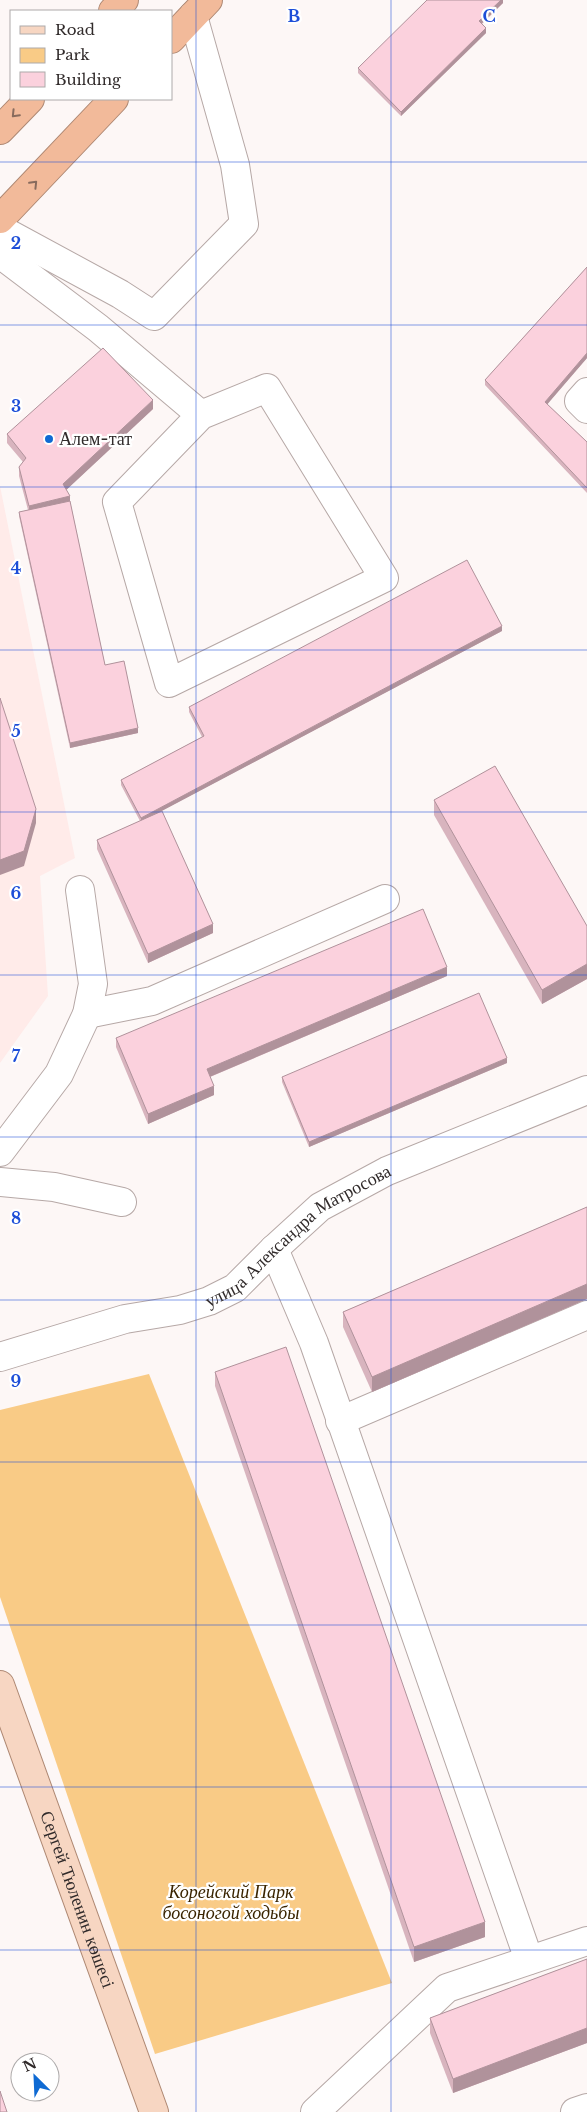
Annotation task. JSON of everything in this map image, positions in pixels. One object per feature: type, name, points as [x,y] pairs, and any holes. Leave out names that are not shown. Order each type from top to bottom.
[{"type":"highway","points":[[114,10],[124,0]]},
{"type":"highway","points":[[172,38],[200,8]]},
{"type":"highway","points":[[0,130],[29,100]]},
{"type":"highway","points":[[0,219],[113,100]]},
{"type":"main road","name":"Сергей Тюленин көшесі","points":[[0,1685],[154,2112]]},
{"type":"street","points":[[0,229],[120,294],[154,316],[244,224],[235,165],[200,8]]},
{"type":"street","points":[[0,254],[98,328],[201,415]]},
{"type":"street","points":[[268,388],[384,578],[169,683],[117,502],[201,415],[268,388]]},
{"type":"street","points":[[587,392],[579,401],[587,409]]},
{"type":"street","points":[[0,1152],[59,1074],[87,1014],[93,984],[80,890]]},
{"type":"street","points":[[87,1014],[152,1001],[385,899]]},
{"type":"street","name":"улица Александра Матросова","points":[[0,1357],[125,1319],[180,1310],[209,1301],[235,1288],[320,1207],[387,1171],[587,1090]]},
{"type":"street","points":[[0,1182],[54,1187],[122,1202]]},
{"type":"street","points":[[274,1249],[314,1343],[529,1960]]},
{"type":"street","points":[[340,1421],[587,1315]]},
{"type":"street","points":[[315,2112],[447,1988],[587,1941]]},
{"type":"street","points":[[575,2112],[587,2108]]},
{"type":"shaded area","points":[[0,486],[75,858],[40,876],[48,996],[0,1063]]},
{"type":"green space","name":"Корейский Парк босоногой ходьбы","points":[[149,1374],[392,1983],[155,2054],[0,1597],[0,1410]]},
{"type":"building","points":[[427,0],[501,0],[479,21],[486,28],[401,112],[358,68]]},
{"type":"building","points":[[587,267],[587,353],[545,402],[587,442],[587,488],[485,380]]},
{"type":"building","points":[[103,348],[153,400],[63,484],[70,496],[29,506],[19,467],[26,458],[7,434]]},
{"type":"building","points":[[70,501],[105,665],[124,661],[138,728],[70,743],[19,512]]},
{"type":"building","points":[[467,560],[502,626],[141,818],[121,780],[204,736],[189,707]]},
{"type":"building","points":[[0,698],[36,809],[24,851],[0,860]]},
{"type":"building","points":[[495,766],[587,926],[587,964],[542,990],[434,800]]},
{"type":"building","points":[[162,811],[213,924],[148,954],[97,840]]},
{"type":"building","points":[[423,909],[447,967],[207,1069],[214,1086],[148,1114],[116,1038]]},
{"type":"building","points":[[479,993],[507,1058],[309,1142],[282,1077]]},
{"type":"building","points":[[587,1207],[587,1284],[372,1377],[343,1312]]},
{"type":"building","points":[[286,1347],[485,1922],[414,1947],[215,1372]]},
{"type":"building","points":[[587,1959],[587,2028],[453,2079],[430,2018]]},
{"type":"building","points":[[0,2091],[7,2112],[0,2112]]},
{"type":"place","name":"Алем-тат","points":[[49,439]]}]
